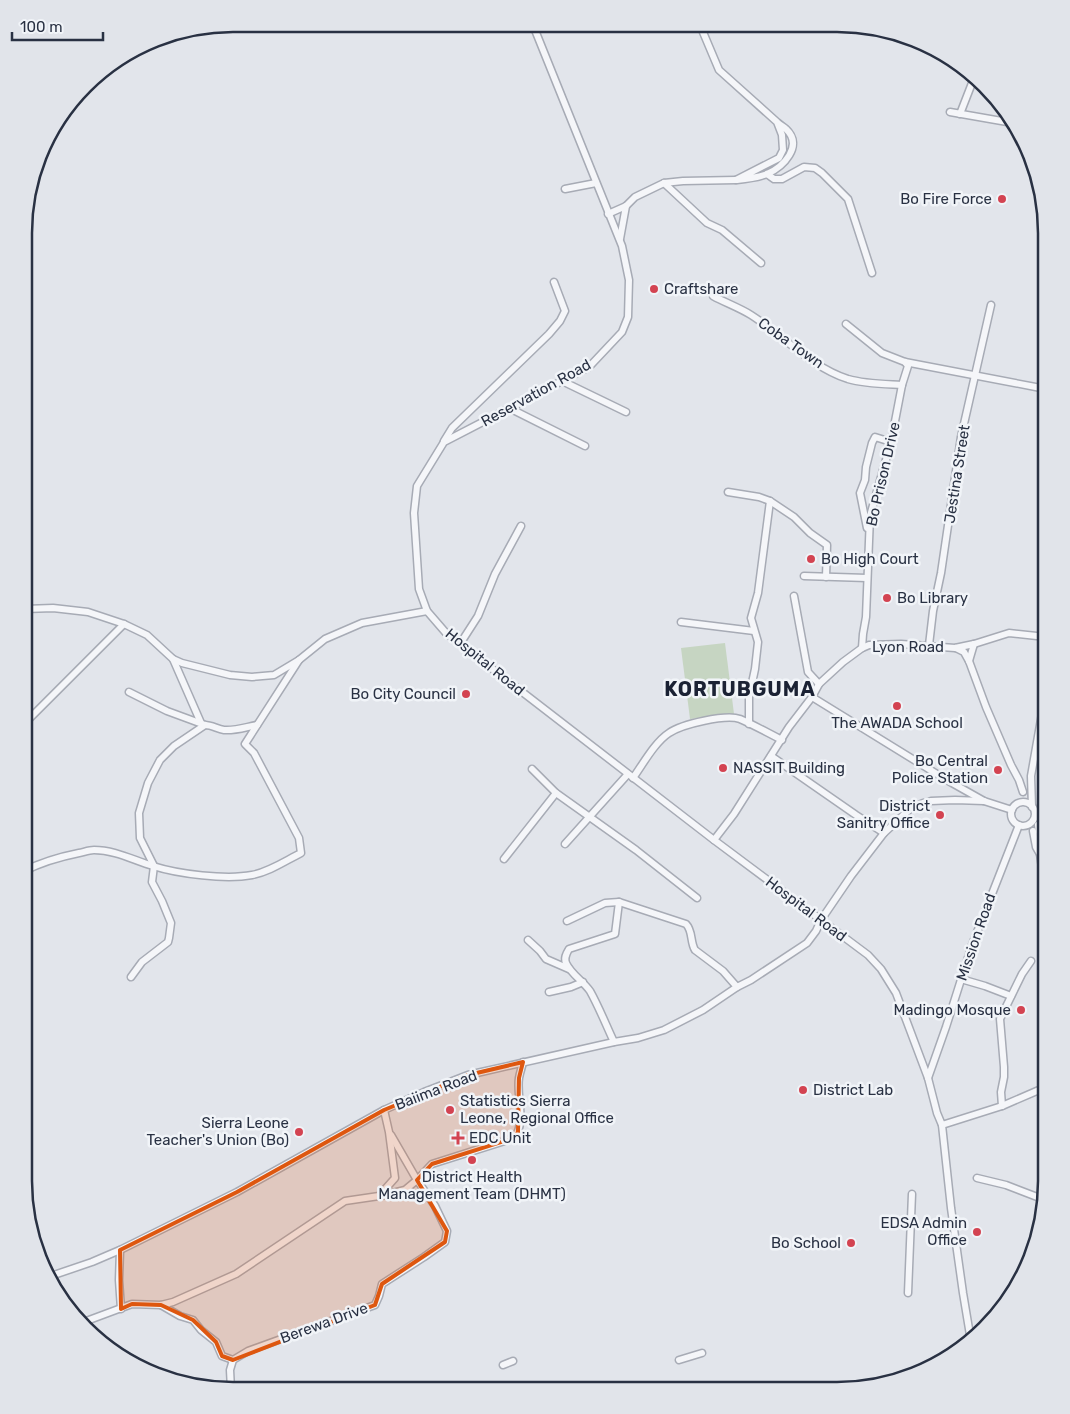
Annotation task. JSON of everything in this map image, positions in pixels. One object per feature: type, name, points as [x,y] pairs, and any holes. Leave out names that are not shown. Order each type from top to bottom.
[{"type":"street","name":"Reservation Road","points":[[444,442],[589,367],[622,332],[628,317],[629,280],[620,240],[536,32]]},
{"type":"street","points":[[608,214],[626,206],[635,197],[664,183],[736,180],[757,177],[779,168],[787,160],[793,142],[790,134],[719,70],[703,32]]},
{"type":"street","points":[[960,114],[972,84]]},
{"type":"street","points":[[950,112],[1004,121]]},
{"type":"street","points":[[736,180],[779,158],[783,150],[782,135],[777,122]]},
{"type":"street","points":[[767,174],[774,179],[782,179],[804,167],[815,168],[822,173],[848,199],[872,273]]},
{"type":"street","points":[[565,189],[596,183]]},
{"type":"street","points":[[664,183],[707,222],[722,230],[761,263]]},
{"type":"street","points":[[620,240],[626,206]]},
{"type":"street","points":[[32,609],[53,608],[88,612],[124,624],[148,635],[174,659],[182,663],[230,675],[252,677],[274,675],[299,660],[325,639],[362,623],[427,611],[419,589],[414,513],[417,486],[452,428],[521,362],[560,321],[565,311],[554,282]]},
{"type":"street","name":"Coba Town","points":[[713,296],[751,315],[807,358],[848,379],[902,385]]},
{"type":"street","name":"Jestina Street","points":[[929,646],[932,611],[941,573],[961,437],[991,305]]},
{"type":"street","points":[[846,324],[882,353],[905,362],[1038,387]]},
{"type":"street","name":"Bo Prison Drive","points":[[862,648],[866,617],[870,516],[891,442],[902,385],[908,366],[905,362]]},
{"type":"street","points":[[562,381],[626,412]]},
{"type":"street","points":[[509,408],[584,446]]},
{"type":"street","points":[[869,537],[860,493],[865,480],[866,467],[875,437],[891,442]]},
{"type":"street","points":[[728,492],[759,497],[770,501],[794,517],[810,533],[827,545],[826,577]]},
{"type":"street","points":[[749,724],[749,697],[756,669],[758,642],[754,631],[754,622],[751,618],[758,593],[770,501]]},
{"type":"street","points":[[460,644],[478,616],[495,574],[521,526]]},
{"type":"street","points":[[804,576],[867,578]]},
{"type":"street","points":[[794,596],[808,672],[819,684]]},
{"type":"street","name":"Hospital Road","points":[[427,611],[446,633],[714,840],[868,955],[881,969],[896,993],[928,1078],[942,1125],[969,1332]]},
{"type":"street","points":[[681,622],[754,631]]},
{"type":"street","points":[[32,716],[124,624]]},
{"type":"street","name":"Lyon Road","points":[[714,840],[734,814],[789,727],[812,697],[819,684],[862,648],[869,645],[902,644],[955,648],[1009,633],[1038,636]]},
{"type":"street","points":[[969,661],[974,644]]},
{"type":"street","points":[[955,648],[964,652],[969,661],[986,707],[1023,792]]},
{"type":"street","points":[[174,659],[203,724]]},
{"type":"street","points":[[32,867],[58,857],[92,850],[115,852],[154,866],[185,873],[237,877],[253,875],[273,868],[301,853],[299,838],[254,753],[246,744],[256,725],[299,660]]},
{"type":"street","points":[[129,692],[167,711],[224,730],[241,729],[256,725]]},
{"type":"street","points":[[812,697],[945,779],[984,801],[1012,810]]},
{"type":"street","points":[[565,844],[589,817],[631,776],[670,732],[713,719],[738,718],[782,740]]},
{"type":"street","points":[[131,977],[142,962],[168,942],[171,923],[152,882],[154,866],[140,838],[139,813],[148,783],[160,760],[174,746],[203,724]]},
{"type":"street","points":[[1038,736],[1031,776],[1032,806],[1038,827]]},
{"type":"street","points":[[771,756],[884,833]]},
{"type":"street","points":[[532,769],[556,793],[636,850],[697,898]]},
{"type":"street","points":[[1019,803],[1031,776]]},
{"type":"street","points":[[504,859],[556,793]]},
{"type":"street","name":"Baiima Road","points":[[56,1275],[120,1250],[237,1192],[384,1110],[468,1075],[638,1038],[664,1030],[703,1010],[807,943],[851,876],[884,833],[910,809],[923,803],[955,800],[984,801]]},
{"type":"street","points":[[1032,806],[1025,802],[1015,805],[1012,810],[1012,818],[1015,823],[1038,835]]},
{"type":"street","points":[[1021,825],[1036,822]]},
{"type":"street","name":"Mission Road","points":[[928,1078],[972,945],[997,879],[1021,825]]},
{"type":"street","points":[[1033,832],[1038,850]]},
{"type":"street","points":[[567,921],[604,903],[619,902],[686,924],[690,927],[692,945],[695,950],[723,971],[737,987]]},
{"type":"street","points":[[614,1042],[590,991],[570,970],[565,962],[565,955],[569,949],[615,934],[619,902]]},
{"type":"street","points":[[528,940],[546,959],[570,970]]},
{"type":"street","points":[[1002,1106],[1001,1092],[1004,1066],[1000,1019],[1022,974],[1031,961]]},
{"type":"street","points":[[962,979],[1011,996]]},
{"type":"street","points":[[549,992],[583,982]]},
{"type":"street","points":[[88,1320],[132,1304],[161,1306],[174,1302],[236,1274],[345,1201],[405,1190],[432,1164],[514,1138],[520,1123],[519,1078],[523,1062]]},
{"type":"street","points":[[942,1125],[1002,1106],[1038,1090]]},
{"type":"street","points":[[379,1196],[395,1178],[384,1110]]},
{"type":"street","name":"Berewa Drive","points":[[232,1360],[248,1351],[374,1305],[382,1284],[445,1242],[448,1231],[436,1206],[417,1180],[389,1132]]},
{"type":"street","points":[[977,1178],[1006,1185],[1037,1197]]},
{"type":"street","points":[[908,1293],[912,1194]]},
{"type":"street","points":[[120,1250],[119,1280],[121,1308]]},
{"type":"street","points":[[161,1306],[180,1316],[193,1320],[201,1330],[216,1342],[222,1356],[232,1360],[230,1382]]},
{"type":"street","points":[[679,1360],[702,1353]]},
{"type":"street","points":[[503,1365],[513,1361]]},
{"type":"highlighted area","points":[[523,1062],[519,1078],[518,1132],[514,1138],[432,1164],[417,1180],[447,1231],[445,1242],[382,1284],[375,1305],[233,1360],[222,1356],[216,1342],[193,1320],[161,1305],[132,1304],[121,1309],[120,1250],[237,1192],[384,1110],[468,1075]]},
{"type":"green space","points":[[725,643],[734,714],[690,719],[681,648]]},
{"type":"place","name":"Bo Fire Force","points":[[1002,199]]},
{"type":"place","name":"Craftshare","points":[[654,289]]},
{"type":"place","name":"Bo High Court","points":[[811,559]]},
{"type":"place","name":"Bo Library","points":[[887,598]]},
{"type":"place","name":"Bo City Council","points":[[466,694]]},
{"type":"place","name":"The AWADA School","points":[[897,706]]},
{"type":"place","name":"NASSIT Building","points":[[723,768]]},
{"type":"place","name":"Bo Central Police Station","points":[[998,770]]},
{"type":"place","name":"District Sanitry Office","points":[[940,815]]},
{"type":"place","name":"Madingo Mosque","points":[[1021,1010]]},
{"type":"place","name":"District Lab","points":[[803,1090]]},
{"type":"place","name":"Statistics Sierra Leone, Regional Office","points":[[450,1110]]},
{"type":"place","name":"Sierra Leone Teacher's Union (Bo)","points":[[299,1132]]},
{"type":"place","name":"EDC Unit","points":[[458,1138]]},
{"type":"place","name":"District Health Management Team (DHMT)","points":[[472,1160]]},
{"type":"place","name":"EDSA Admin Office","points":[[977,1232]]},
{"type":"place","name":"Bo School","points":[[851,1243]]},
{"type":"district","name":"KORTUBGUMA","points":[[740,689]]}]
